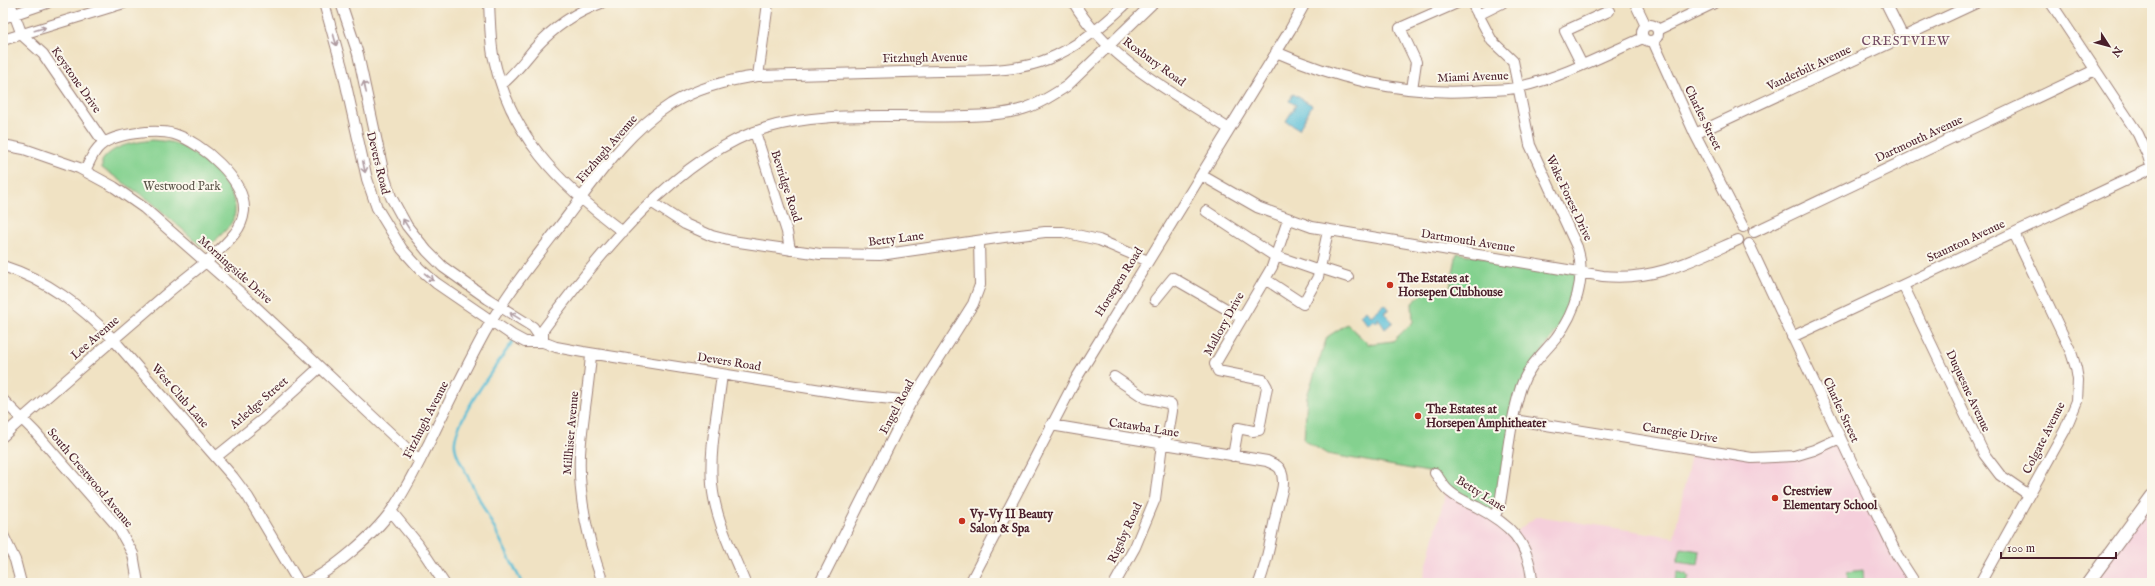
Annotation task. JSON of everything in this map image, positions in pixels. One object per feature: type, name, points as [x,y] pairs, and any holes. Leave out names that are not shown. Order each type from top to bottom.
[{"type":"main road","points":[[2088,583],[2152,496]]},
{"type":"street","points":[[10,3],[22,35]]},
{"type":"street","points":[[3,18],[47,3]]},
{"type":"street","points":[[3,40],[124,3]]},
{"type":"street","name":"Devers Road","points":[[324,3],[342,67],[367,179],[377,208],[391,234],[420,269],[490,322],[525,342],[543,342],[556,347],[591,354],[853,395],[912,401]]},
{"type":"street","name":"Devers Road","points":[[341,3],[358,54],[384,175],[391,197],[406,226],[443,267],[533,327],[543,342]]},
{"type":"street","points":[[489,3],[493,54],[508,103],[529,143],[549,167],[581,198],[623,232]]},
{"type":"street","points":[[502,84],[513,76],[550,33],[575,15],[601,3]]},
{"type":"street","points":[[758,76],[768,3]]},
{"type":"street","name":"Roxbury Road","points":[[1074,3],[1095,31],[1110,46],[1150,77],[1229,129]]},
{"type":"street","name":"Fitzhugh Avenue","points":[[305,583],[314,579],[348,554],[391,511],[420,461],[490,322],[500,306],[581,198],[635,134],[670,105],[704,87],[722,82],[758,76],[1014,68],[1049,59],[1095,31],[1127,3]]},
{"type":"street","points":[[543,342],[543,330],[623,232],[685,171],[721,149],[755,132],[788,122],[812,119],[992,114],[1022,109],[1053,95],[1067,86],[1153,3]]},
{"type":"street","name":"Horsepen Road","points":[[970,583],[1051,425],[1095,346],[1276,52],[1304,3]]},
{"type":"street","points":[[1412,89],[1416,62],[1400,28],[1457,3]]},
{"type":"street","name":"Wake Forest Drive","points":[[1472,3],[1492,41],[1513,61],[1530,145],[1577,247],[1581,261],[1581,273],[1572,312],[1559,333],[1532,364],[1526,374],[1519,394],[1500,503],[1494,516]]},
{"type":"street","points":[[1478,14],[1502,3]]},
{"type":"street","points":[[1635,3],[1646,26]]},
{"type":"street","points":[[1658,30],[1714,3]]},
{"type":"street","points":[[1886,3],[1903,37]]},
{"type":"street","name":"Vanderbilt Avenue","points":[[1695,134],[1976,3]]},
{"type":"street","points":[[2051,3],[2140,139],[2152,169]]},
{"type":"street","points":[[1582,65],[1565,31],[1609,12]]},
{"type":"street","points":[[1646,26],[1654,26],[1658,30],[1658,35],[1653,41],[1646,41],[1643,38],[1642,30],[1646,26]]},
{"type":"street","name":"Keystone Drive","points":[[22,35],[43,54],[104,143]]},
{"type":"street","name":"Miami Avenue","points":[[1276,52],[1316,69],[1347,79],[1412,89],[1456,92],[1518,88],[1582,65],[1643,38]]},
{"type":"street","name":"Charles Street","points":[[1653,41],[1695,134],[1743,227]]},
{"type":"street","name":"Dartmouth Avenue","points":[[1754,232],[2095,70]]},
{"type":"street","points":[[352,110],[369,107]]},
{"type":"street","name":"Lee Avenue","points":[[3,436],[113,339],[206,261],[233,235],[242,219],[244,207],[241,194],[230,176],[200,148],[174,135],[154,132],[142,133],[104,143]]},
{"type":"street","name":"Bevridge Road","points":[[755,132],[787,232],[790,250]]},
{"type":"street","points":[[85,171],[94,154],[104,143]]},
{"type":"street","name":"Morningside Drive","points":[[3,145],[56,159],[85,171],[144,208],[206,261],[420,461]]},
{"type":"street","name":"Staunton Avenue","points":[[1792,337],[2152,169]]},
{"type":"street","name":"Dartmouth Avenue","points":[[1200,175],[1257,207],[1288,220],[1328,231],[1618,278],[1654,274],[1685,264],[1738,240]]},
{"type":"street","name":"Betty Lane","points":[[652,202],[685,224],[712,236],[790,250],[861,256],[903,252],[1046,232],[1063,232],[1099,240],[1148,261]]},
{"type":"street","points":[[1206,211],[1276,256],[1319,270],[1348,277]]},
{"type":"street","name":"Mallory Drive","points":[[1232,456],[1238,428],[1253,431],[1259,430],[1267,387],[1263,380],[1218,371],[1215,364],[1265,279],[1276,256],[1288,220]]},
{"type":"street","points":[[1743,227],[1751,228],[1754,232],[1754,238],[1750,244],[1744,245],[1738,240],[1737,232],[1743,227]]},
{"type":"street","points":[[1265,279],[1303,304],[1316,281],[1328,231]]},
{"type":"street","name":"Colgate Avenue","points":[[1980,583],[2068,424],[2077,401],[2078,380],[2071,352],[2014,233]]},
{"type":"street","name":"Engel Road","points":[[820,583],[912,401],[955,336],[977,294],[981,272],[979,241]]},
{"type":"street","name":"Charles Street","points":[[1750,244],[1840,438],[1897,555],[1915,583]]},
{"type":"street","name":"West Club Lane","points":[[3,266],[31,277],[64,296],[97,322],[113,339],[216,457],[248,497],[299,583]]},
{"type":"street","points":[[1155,300],[1173,278],[1242,318]]},
{"type":"street","name":"Duquesne Avenue","points":[[1904,285],[1984,454],[2000,475],[2028,494]]},
{"type":"street","name":"Millhiser Avenue","points":[[591,354],[580,452],[581,492],[592,550],[602,583]]},
{"type":"street","name":"Arledge Street","points":[[216,457],[262,420],[319,368]]},
{"type":"street","points":[[722,374],[714,433],[712,484],[720,524],[745,583]]},
{"type":"street","name":"Rigsby Road","points":[[1114,377],[1145,398],[1171,404],[1172,411],[1168,434],[1162,444],[1157,486],[1151,511],[1119,582]]},
{"type":"street","name":"South Crestwood Avenue","points":[[3,400],[22,419],[118,527],[133,554],[138,583]]},
{"type":"street","name":"Carnegie Drive","points":[[1514,420],[1752,458],[1794,456],[1814,450],[1840,438]]},
{"type":"street","name":"Catawba Lane","points":[[1051,425],[1232,456]]},
{"type":"street","points":[[1232,456],[1277,465],[1282,471],[1283,478],[1281,495],[1270,546],[1259,583]]},
{"type":"street","name":"Betty Lane","points":[[1436,473],[1451,493],[1494,516],[1505,524],[1519,540],[1529,560],[1532,579]]},
{"type":"street","points":[[391,511],[418,544],[444,583]]},
{"type":"street","points":[[3,535],[15,560],[21,583]]},
{"type":"shaded area","name":"Crestview Elementary School","points":[[1840,437],[1913,583],[1422,583],[1446,491],[1514,533],[1537,516],[1674,537],[1692,449],[1790,457]]},
{"type":"shaded area","points":[[2152,496],[2152,583],[2088,583]]},
{"type":"green space","name":"Westwood Park","points":[[152,140],[177,144],[186,149],[207,164],[226,184],[232,195],[235,206],[234,217],[227,229],[210,245],[200,245],[149,200],[102,168],[102,161],[112,151],[125,145]]},
{"type":"green space","points":[[1457,253],[1581,274],[1573,306],[1523,381],[1497,517],[1446,491],[1434,473],[1327,454],[1304,440],[1307,396],[1327,337],[1347,324],[1368,344],[1393,341],[1413,322],[1412,303],[1426,291],[1444,291],[1450,287]]},
{"type":"green space","points":[[1681,548],[1700,551],[1698,565],[1677,562]]},
{"type":"green space","points":[[1863,570],[1864,583],[1848,583],[1847,572]]},
{"type":"green space","points":[[1678,572],[1687,574],[1689,578],[1686,583],[1674,583]]},
{"type":"water","points":[[1293,94],[1312,105],[1299,129],[1286,121],[1296,105],[1289,101]]},
{"type":"water","points":[[1385,304],[1389,309],[1384,313],[1393,322],[1385,329],[1378,318],[1377,323],[1374,320],[1368,325],[1360,315],[1366,310],[1371,316]]},
{"type":"waterway","points":[[513,341],[470,404],[458,430],[455,444],[459,459],[522,583]]},
{"type":"place","name":"The Estates at Horsepen Clubhouse","points":[[1390,285]]},
{"type":"place","name":"The Estates at Horsepen Amphitheater","points":[[1418,416]]},
{"type":"place","name":"Crestview Elementary School","points":[[1775,498]]},
{"type":"place","name":"Vy-Vy II Beauty Salon & Spa","points":[[962,521]]},
{"type":"district","name":"CRESTVIEW","points":[[1906,41]]}]
